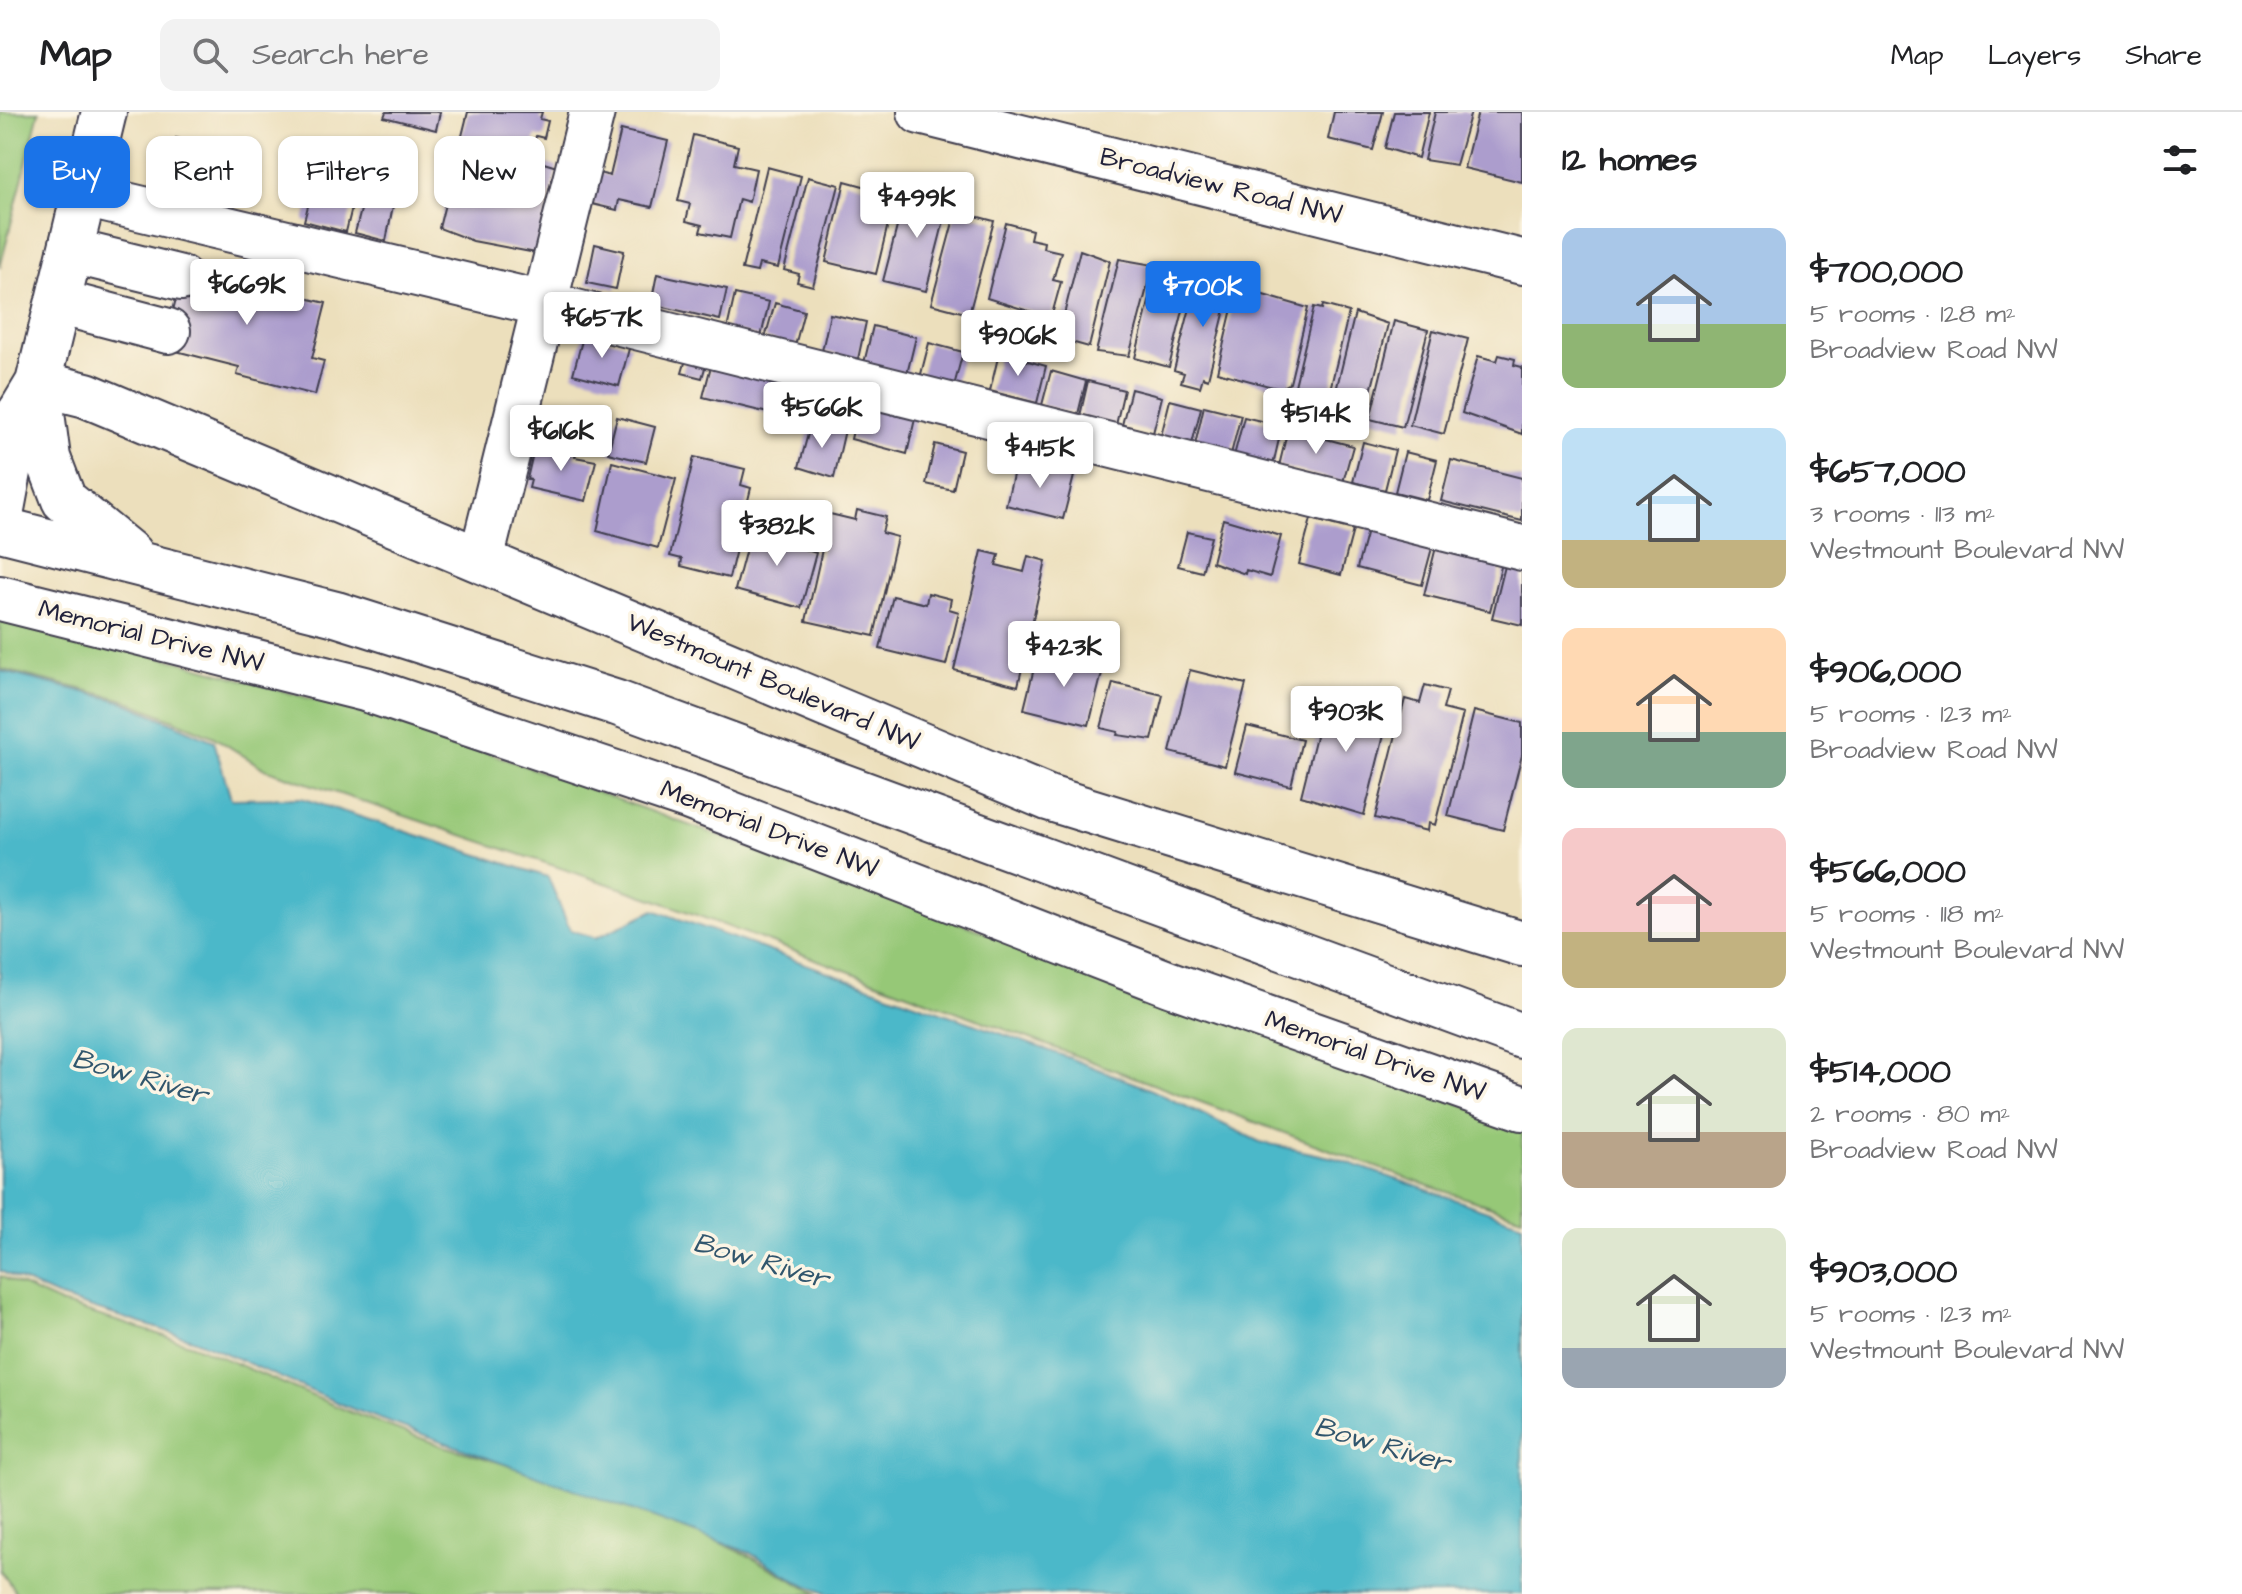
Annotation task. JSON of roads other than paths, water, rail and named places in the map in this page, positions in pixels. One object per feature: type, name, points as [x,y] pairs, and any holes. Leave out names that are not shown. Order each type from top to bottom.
[{"type":"main road","points":[[98,136],[104,112]]},
{"type":"main road","points":[[481,560],[592,112]]},
{"type":"main road","name":"Broadview Road NW","points":[[920,112],[1044,126],[1522,262]]},
{"type":"main road","points":[[130,206],[544,304],[1522,548]]},
{"type":"main road","points":[[0,520],[19,411],[64,276],[81,208]]},
{"type":"main road","points":[[64,276],[174,304]]},
{"type":"main road","name":"Westmount Boulevard NW","points":[[19,411],[86,395],[1048,798],[1522,944]]},
{"type":"main road","points":[[19,411],[48,458],[64,500],[145,566]]},
{"type":"main road","points":[[0,530],[336,614],[617,703],[1522,1036]]},
{"type":"main road","points":[[0,530],[15,560],[28,576],[122,628]]},
{"type":"main road","name":"Memorial Drive NW","points":[[0,598],[365,689],[690,798],[1170,984],[1522,1108]]},
{"type":"water","name":"Bow River","points":[[0,671],[124,702],[214,741],[231,799],[301,798],[548,877],[570,930],[596,938],[654,910],[1067,1057],[1152,1090],[1260,1142],[1335,1158],[1522,1223],[1522,1594],[827,1594],[797,1581],[750,1553],[350,1408],[195,1340],[63,1299],[0,1271]]}]
